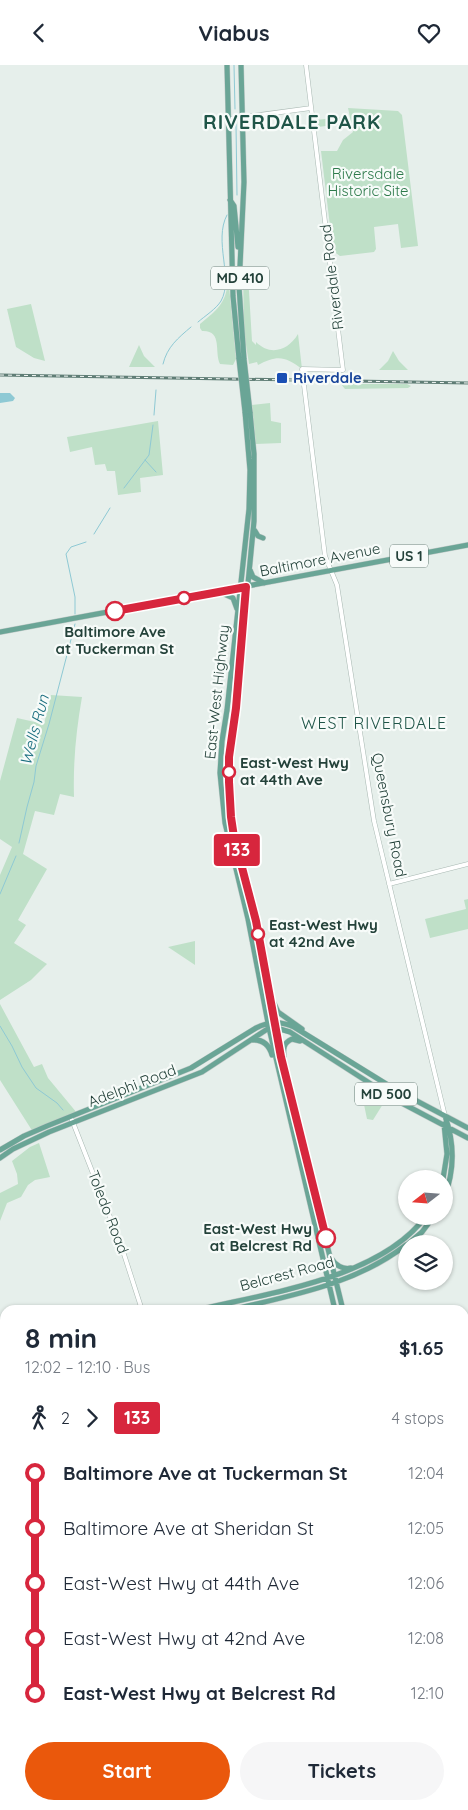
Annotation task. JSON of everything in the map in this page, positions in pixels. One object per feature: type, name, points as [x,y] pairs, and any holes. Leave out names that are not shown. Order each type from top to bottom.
[{"type":"main road","name":"East-West Highway","points":[[227,65],[233,296],[254,454],[254,527],[249,567],[238,615],[228,710],[222,741],[221,792],[226,830],[248,919],[283,1090],[334,1305]]},
{"type":"main road","name":"East-West Highway","points":[[240,65],[244,198],[240,260],[242,359]]},
{"type":"main road","points":[[230,199],[233,201],[234,207],[240,260]]},
{"type":"main road","name":"East-West Highway","points":[[248,412],[250,497],[236,708],[229,757],[229,791],[234,837],[256,921],[266,979],[271,1025],[292,1097],[341,1305]]},
{"type":"main road","points":[[252,546],[258,539],[263,538],[256,535],[254,527]]},
{"type":"main road","name":"Baltimore Avenue","points":[[0,632],[468,545]]},
{"type":"main road","points":[[249,567],[253,577],[265,583]]},
{"type":"main road","points":[[219,592],[228,594],[233,598],[238,615]]},
{"type":"main road","points":[[266,979],[275,1009],[312,1037]]},
{"type":"main road","name":"MD 500","points":[[271,1025],[289,1025],[312,1037],[396,1090],[468,1128]]},
{"type":"main road","name":"MD 500","points":[[271,1025],[290,1032],[388,1095],[467,1138]]},
{"type":"main road","name":"Adelphi Road","points":[[0,1150],[24,1136],[192,1077],[212,1066],[271,1025]]},
{"type":"main road","name":"Adelphi Road","points":[[0,1158],[30,1140],[72,1119],[191,1068],[256,1028],[271,1025]]},
{"type":"main road","points":[[292,1097],[283,1049],[286,1042],[292,1039],[299,1040],[325,1055]]},
{"type":"main road","points":[[248,1041],[261,1040],[268,1046],[283,1090]]},
{"type":"main road","points":[[288,1110],[291,1113],[294,1126],[304,1148]]},
{"type":"main road","name":"Queensbury Road","points":[[444,1126],[445,1116]]},
{"type":"main road","name":"Queensbury Road","points":[[445,1116],[450,1129]]},
{"type":"main road","points":[[444,1126],[447,1154],[445,1170]]},
{"type":"main road","points":[[450,1129],[453,1147],[451,1170]]},
{"type":"main road","points":[[453,1147],[457,1140],[467,1138]]},
{"type":"main road","name":"Belcrest Road","points":[[219,1305],[334,1277],[354,1268],[403,1240],[420,1225]]},
{"type":"main road","name":"Belcrest Road","points":[[419,1235],[427,1225]]},
{"type":"main road","name":"Belcrest Road","points":[[251,1305],[336,1284],[351,1278],[398,1251]]},
{"type":"main road","points":[[329,1254],[340,1267],[354,1268]]},
{"type":"street","name":"Riverdale Road","points":[[302,369],[344,370],[306,65]]},
{"type":"street","points":[[229,119],[311,108]]},
{"type":"street","name":"Queensbury Road","points":[[302,369],[325,556],[337,585],[373,815],[445,1116]]},
{"type":"street","points":[[389,884],[468,864]]},
{"type":"street","name":"Toledo Road","points":[[72,1119],[120,1245],[140,1305]]},
{"type":"green space","name":"Riversdale Historic Site","points":[[348,108],[398,111],[402,115],[418,246],[401,248],[398,224],[374,227],[376,249],[374,252],[340,256],[333,251],[321,151],[337,151],[343,140],[353,132]]},
{"type":"green space","name":"Riversdale Historic Site","points":[[340,117],[341,124],[318,127],[317,120]]},
{"type":"green space","points":[[243,272],[248,275],[252,341],[256,345],[256,342],[267,349],[278,350],[294,340],[298,334],[302,369],[291,361],[281,358],[258,365],[257,362],[249,364],[244,332]]},
{"type":"green space","points":[[229,286],[236,359],[233,365],[220,364],[217,343],[213,334],[202,331],[200,328],[200,324],[221,304]]},
{"type":"green space","points":[[31,304],[45,361],[34,358],[16,347],[7,309]]},
{"type":"green space","points":[[139,345],[144,356],[155,367],[129,367]]},
{"type":"green space","points":[[393,351],[408,370],[379,370],[388,361]]},
{"type":"green space","points":[[341,384],[407,384],[411,386],[408,388],[345,389]]},
{"type":"green space","points":[[270,403],[271,421],[281,423],[281,443],[256,444],[252,405]]},
{"type":"green space","points":[[158,421],[163,475],[140,478],[141,492],[118,495],[115,471],[107,471],[105,464],[95,465],[92,447],[70,452],[67,437]]},
{"type":"green space","points":[[51,695],[82,697],[75,747],[74,797],[60,794],[54,815],[35,811],[23,854],[47,869],[18,920],[26,925],[14,943],[47,964],[31,980],[0,1000],[0,875],[12,847],[0,839],[0,781],[17,718],[44,724]]},
{"type":"green space","points":[[468,899],[468,929],[430,938],[425,919],[466,909],[464,900]]},
{"type":"green space","points":[[195,941],[195,965],[168,947]]},
{"type":"green space","points":[[0,1004],[34,1067],[42,1064],[48,1078],[77,1113],[33,1132],[0,1080]]},
{"type":"green space","points":[[361,1090],[383,1104],[373,1120],[367,1119]]},
{"type":"green space","points":[[39,1143],[50,1177],[35,1180],[28,1185],[21,1197],[7,1203],[0,1221],[0,1193],[18,1184],[17,1174],[12,1161],[30,1147]]},
{"type":"water","points":[[0,393],[10,393],[15,398],[13,401],[0,403]]},
{"type":"waterway","points":[[234,65],[235,109]]},
{"type":"waterway","points":[[236,124],[237,195]]},
{"type":"waterway","name":"Wells Run","points":[[198,322],[219,304],[224,292],[225,271],[222,236],[223,225],[227,215]]},
{"type":"waterway","name":"Wells Run","points":[[163,364],[170,348],[191,327]]},
{"type":"waterway","name":"Wells Run","points":[[154,415],[156,390]]},
{"type":"waterway","name":"Wells Run","points":[[124,488],[149,455],[153,425]]},
{"type":"waterway","points":[[145,460],[156,472]]},
{"type":"waterway","name":"Wells Run","points":[[94,534],[110,508]]},
{"type":"waterway","name":"Wells Run","points":[[75,614],[75,597],[66,554],[71,547],[86,542]]},
{"type":"waterway","name":"Wells Run","points":[[19,843],[36,766],[75,624]]},
{"type":"waterway","points":[[0,894],[16,856]]},
{"type":"waterway","points":[[0,1026],[22,1067],[36,1088],[57,1103],[63,1110]]},
{"type":"railway","points":[[0,375],[468,383]]},
{"type":"bus line","name":"133","points":[[115,611],[246,587],[236,708],[229,757],[231,817],[234,837],[256,921],[281,1057],[326,1238]]},
{"type":"place","name":"Riverdale","points":[[282,378]]},
{"type":"place","name":"Baltimore Ave at Tuckerman St","points":[[115,611]]},
{"type":"place","name":"East-West Hwy at 44th Ave","points":[[229,772]]},
{"type":"place","name":"East-West Hwy at 42nd Ave","points":[[258,934]]},
{"type":"place","name":"East-West Hwy at Belcrest Rd","points":[[326,1238]]},
{"type":"district","name":"RIVERDALE PARK","points":[[292,122]]},
{"type":"district","name":"WEST RIVERDALE","points":[[374,723]]}]
